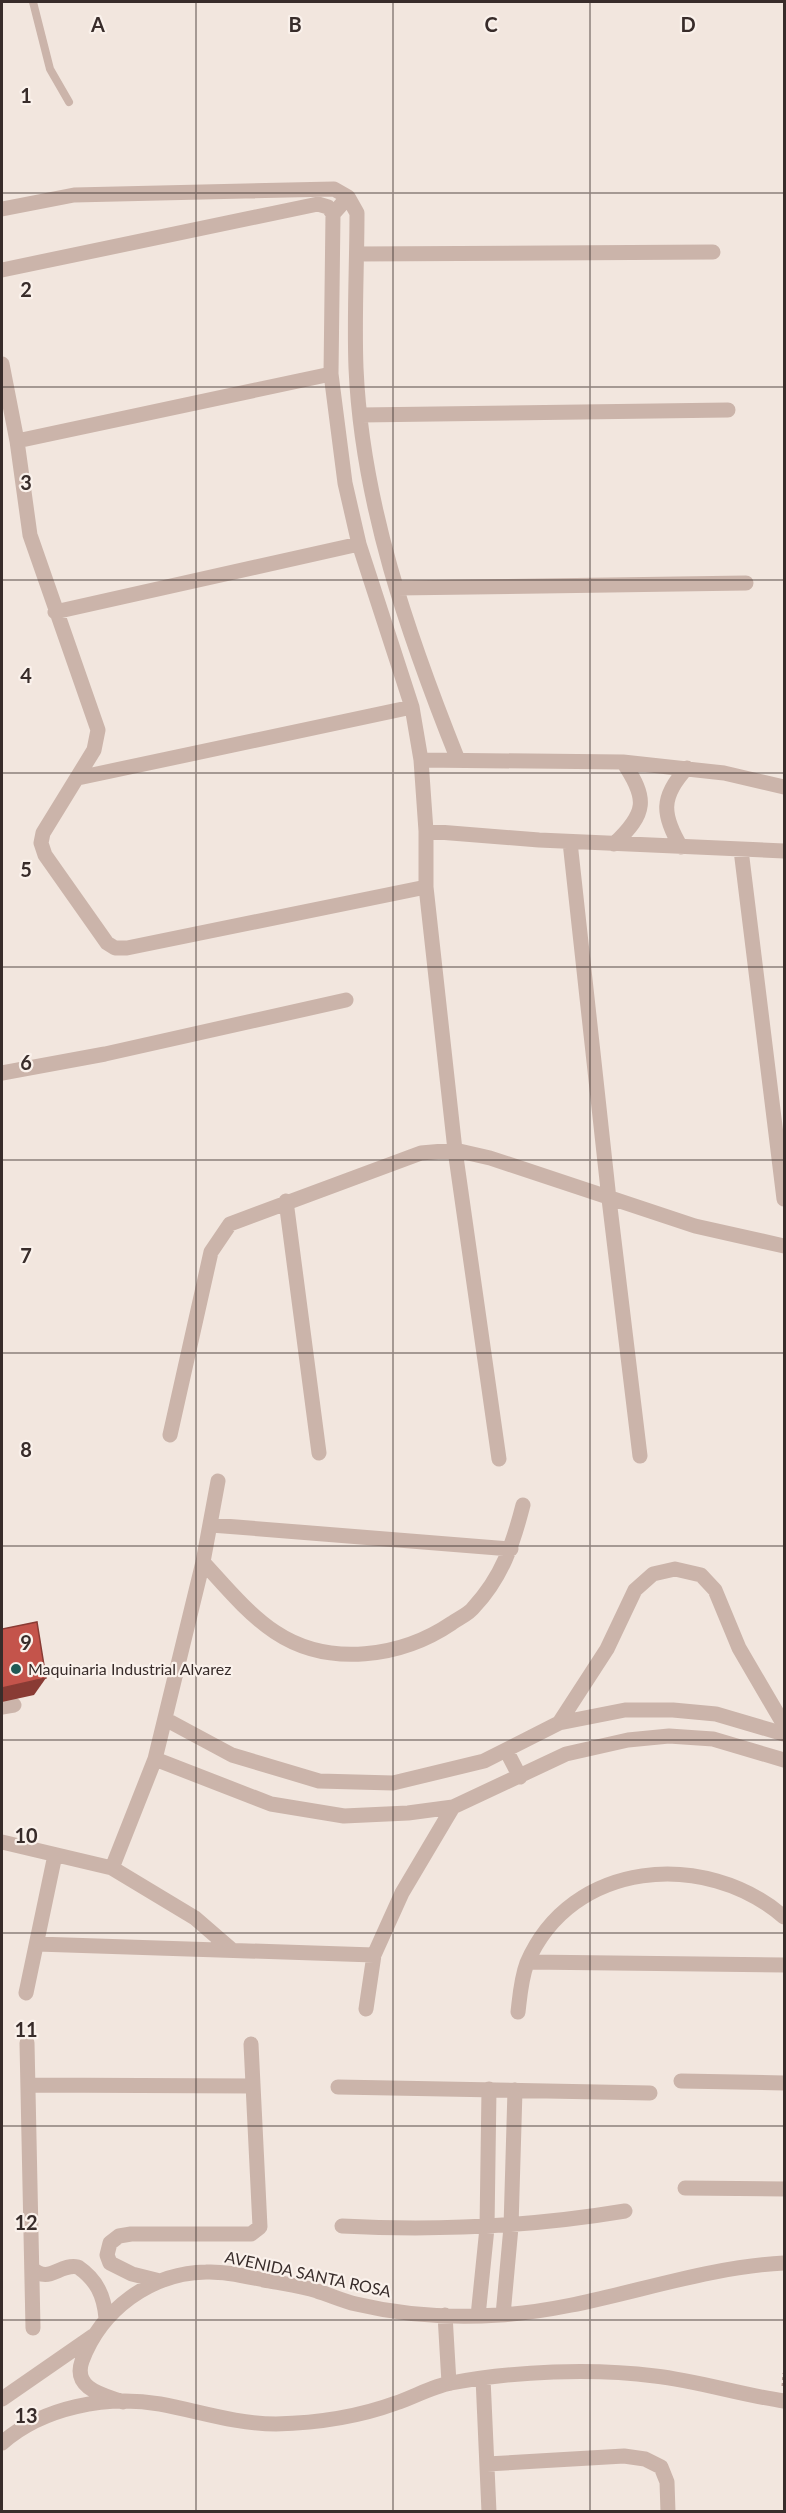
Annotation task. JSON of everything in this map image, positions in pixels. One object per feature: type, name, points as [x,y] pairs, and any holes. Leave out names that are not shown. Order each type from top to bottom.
[{"type":"street","points":[[2,209],[74,195],[334,189],[348,197],[357,213],[356,368],[370,479],[382,536],[397,588],[435,701],[458,760]]},
{"type":"street","points":[[333,214],[348,197]]},
{"type":"street","points":[[2,270],[318,204],[328,207],[333,214],[331,374],[345,483],[358,544],[412,708],[421,760],[426,831],[426,887],[455,1150],[499,1459]]},
{"type":"street","points":[[357,254],[713,252]]},
{"type":"street","points":[[2,364],[17,441],[30,536],[98,730],[94,750],[43,833],[41,843],[45,855],[107,943],[115,948],[128,948],[426,887]]},
{"type":"street","points":[[17,441],[331,374]]},
{"type":"street","points":[[361,415],[728,410]]},
{"type":"street","points":[[345,483],[370,479]]},
{"type":"street","points":[[56,612],[358,544]]},
{"type":"street","points":[[397,588],[746,583]]},
{"type":"street","points":[[78,778],[412,708]]},
{"type":"street","points":[[421,760],[623,762],[724,773],[784,787]]},
{"type":"street","points":[[614,844],[633,826],[640,807],[639,786],[623,762]]},
{"type":"street","points":[[681,847],[669,828],[665,806],[671,785],[687,768]]},
{"type":"street","points":[[426,831],[570,842],[784,851]]},
{"type":"street","points":[[570,842],[640,1456]]},
{"type":"street","points":[[741,850],[784,1199]]},
{"type":"street","points":[[2,1073],[116,1052],[346,1000]]},
{"type":"street","points":[[170,1435],[211,1252],[230,1224],[286,1201],[422,1153],[455,1150],[490,1158],[695,1226],[784,1246]]},
{"type":"street","points":[[286,1201],[319,1453]]},
{"type":"street","points":[[112,1868],[155,1759],[203,1562],[218,1481]]},
{"type":"street","points":[[203,1562],[230,1592],[276,1633],[313,1649],[352,1656],[396,1650],[432,1636],[473,1609],[502,1571],[512,1549],[523,1505]]},
{"type":"street","points":[[211,1525],[512,1549]]},
{"type":"street","points":[[559,1723],[607,1649],[635,1590],[653,1574],[675,1569],[700,1575],[715,1590],[739,1648],[784,1725]]},
{"type":"street","points":[[165,1719],[232,1755],[319,1781],[393,1783],[484,1761],[559,1723],[625,1710],[673,1710],[716,1714],[784,1734]]},
{"type":"street","points":[[155,1759],[271,1804],[344,1816],[408,1813],[453,1807],[566,1754],[628,1740],[669,1736],[713,1739],[784,1761]]},
{"type":"street","points":[[506,1750],[520,1777]]},
{"type":"street","points":[[366,2008],[374,1955],[402,1893],[453,1807]]},
{"type":"street","points":[[2,1842],[112,1868],[195,1918],[232,1950]]},
{"type":"street","points":[[27,1992],[55,1856]]},
{"type":"street","points":[[518,2012],[521,1982],[528,1962],[544,1935],[562,1915],[585,1898],[613,1883],[646,1876],[683,1873],[712,1878],[760,1899],[784,1917]]},
{"type":"street","points":[[37,1944],[374,1955]]},
{"type":"street","points":[[528,1962],[784,1965]]},
{"type":"street","points":[[27,2043],[33,2328]]},
{"type":"street","points":[[160,2281],[110,2263],[107,2255],[110,2243],[119,2236],[251,2234],[258,2230],[261,2223],[251,2044]]},
{"type":"street","points":[[681,2081],[784,2083]]},
{"type":"street","points":[[28,2085],[253,2086]]},
{"type":"street","points":[[338,2087],[650,2092]]},
{"type":"street","points":[[478,2316],[487,2228],[489,2090]]},
{"type":"street","points":[[503,2315],[511,2227],[515,2090]]},
{"type":"street","points":[[685,2188],[784,2189]]},
{"type":"street","points":[[342,2226],[414,2229],[511,2227],[626,2211]]},
{"type":"street","name":"AVENIDA SANTA ROSA","points":[[123,2403],[92,2390],[81,2380],[79,2372],[81,2363],[93,2336],[106,2318],[140,2291],[160,2281],[184,2274],[221,2272],[316,2290],[355,2304],[445,2315],[478,2316],[541,2310],[732,2268],[784,2263]]},
{"type":"street","points":[[32,2268],[47,2276],[66,2268],[78,2267],[97,2286],[106,2318]]},
{"type":"street","points":[[97,2286],[119,2268]]},
{"type":"street","points":[[445,2315],[449,2383]]},
{"type":"street","name":"AVENIDA SANTA ROSA","points":[[2,2399],[93,2336]]},
{"type":"street","name":"AVENIDA SANTA ROSA","points":[[2,2443],[28,2425],[49,2415],[95,2403],[158,2404],[246,2422],[275,2424],[332,2420],[394,2404],[449,2383],[483,2378],[573,2373],[654,2376],[784,2401]]},
{"type":"street","points":[[483,2378],[489,2511]]},
{"type":"street","points":[[488,2464],[624,2456],[645,2458],[661,2467],[667,2482],[668,2511]]},
{"type":"lane","points":[[33,2],[50,69],[69,102]]},
{"type":"building","points":[[37,1622],[46,1678],[2,1688],[2,1629]]},
{"type":"place","name":"Maquinaria Industrial Alvarez","points":[[16,1669]]}]
